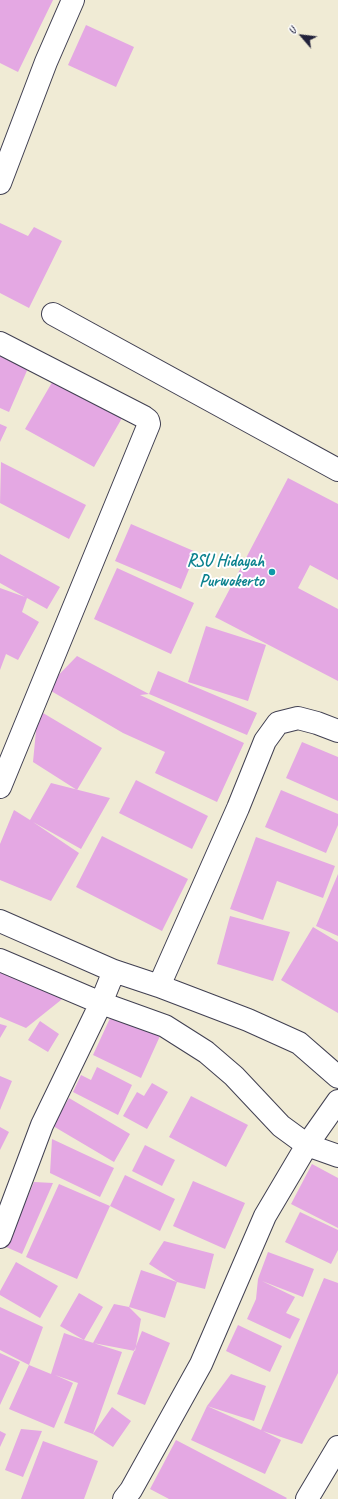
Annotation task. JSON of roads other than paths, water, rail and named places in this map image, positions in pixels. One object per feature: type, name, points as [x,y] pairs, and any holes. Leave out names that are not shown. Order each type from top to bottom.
[{"type":"street","points":[[0,183],[46,62],[73,0]]},
{"type":"street","points":[[53,314],[338,470]]},
{"type":"street","points":[[0,343],[144,417],[148,420],[149,424],[0,787]]},
{"type":"street","points":[[159,986],[266,741],[278,723],[298,718],[338,731]]},
{"type":"street","points":[[0,921],[114,971],[159,986],[248,1020],[299,1044],[338,1078]]},
{"type":"street","points":[[0,960],[101,1003],[166,1026],[206,1052],[234,1076],[282,1126],[307,1145],[338,1156]]},
{"type":"street","points":[[0,1237],[42,1125],[101,1003],[114,971]]},
{"type":"street","points":[[124,1499],[131,1490],[201,1364],[265,1216],[307,1145],[338,1101]]},
{"type":"street","points":[[307,1499],[338,1447]]},
{"type":"place","name":"RSU Hidayah Purwokerto","points":[[272,572]]}]
